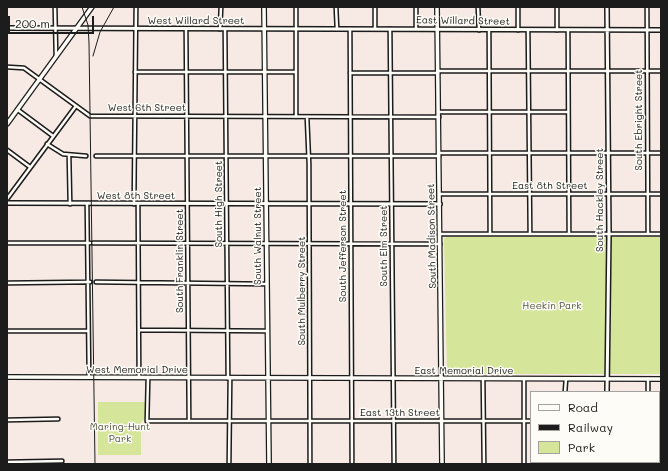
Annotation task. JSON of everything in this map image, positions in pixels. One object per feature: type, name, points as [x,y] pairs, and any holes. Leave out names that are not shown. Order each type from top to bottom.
[{"type":"main road","points":[[7,124],[56,59],[92,7]]},
{"type":"main road","name":"South Walnut Street","points":[[264,7],[266,331],[269,464]]},
{"type":"main road","name":"South Madison Street","points":[[438,7],[442,464]]},
{"type":"main road","name":"West Memorial Drive","points":[[7,377],[267,379]]},
{"type":"main road","name":"East Memorial Drive","points":[[267,379],[661,379]]},
{"type":"street","points":[[55,7],[56,59]]},
{"type":"street","points":[[136,7],[135,156],[139,283],[139,378]]},
{"type":"street","points":[[220,29],[221,7]]},
{"type":"street","points":[[296,7],[296,117]]},
{"type":"street","points":[[336,7],[337,29]]},
{"type":"street","points":[[375,7],[375,28]]},
{"type":"street","points":[[416,7],[416,28]]},
{"type":"street","points":[[478,7],[479,30]]},
{"type":"street","points":[[518,7],[518,30]]},
{"type":"street","points":[[557,7],[557,30]]},
{"type":"street","name":"South Hackley Street","points":[[607,7],[609,234],[607,391]]},
{"type":"street","name":"South Ebright Street","points":[[647,7],[648,234]]},
{"type":"street","name":"West Willard Street","points":[[7,28],[264,29]]},
{"type":"street","name":"South Elm Street","points":[[390,28],[394,464]]},
{"type":"street","name":"East Willard Street","points":[[264,29],[416,28],[479,30],[661,30]]},
{"type":"street","name":"South Franklin Street","points":[[186,29],[189,421]]},
{"type":"street","name":"South High Street","points":[[225,29],[230,421],[229,464]]},
{"type":"street","name":"South Jefferson Street","points":[[350,29],[352,464]]},
{"type":"street","points":[[489,30],[490,234]]},
{"type":"street","points":[[528,30],[530,234]]},
{"type":"street","points":[[568,30],[570,234]]},
{"type":"street","name":"West 6th Street","points":[[7,67],[24,68],[90,116],[438,117]]},
{"type":"street","points":[[350,73],[661,71]]},
{"type":"street","points":[[135,72],[296,72]]},
{"type":"street","points":[[7,199],[76,106]]},
{"type":"street","points":[[18,110],[53,136]]},
{"type":"street","points":[[438,112],[568,112]]},
{"type":"street","name":"South Mulberry Street","points":[[307,117],[309,204],[310,464]]},
{"type":"street","points":[[47,144],[61,154],[69,156],[86,156]]},
{"type":"street","points":[[7,150],[30,167]]},
{"type":"street","points":[[96,156],[392,157],[490,153],[661,153]]},
{"type":"street","points":[[69,156],[70,204]]},
{"type":"street","name":"East 8th Street","points":[[440,194],[661,194]]},
{"type":"street","name":"West 8th Street","points":[[7,203],[266,204]]},
{"type":"street","points":[[86,204],[90,243],[88,331],[89,378]]},
{"type":"street","points":[[266,204],[440,204]]},
{"type":"street","points":[[440,234],[661,234]]},
{"type":"street","points":[[7,243],[440,244]]},
{"type":"street","points":[[7,283],[89,282]]},
{"type":"street","points":[[96,282],[266,284]]},
{"type":"street","points":[[139,330],[266,331]]},
{"type":"street","points":[[7,331],[88,331]]},
{"type":"street","name":"East 13th Street","points":[[148,379],[148,421],[530,421]]},
{"type":"street","points":[[484,379],[484,464]]},
{"type":"street","points":[[524,379],[524,464]]},
{"type":"street","points":[[565,391],[566,379]]},
{"type":"street","points":[[648,379],[648,391]]},
{"type":"street","points":[[7,420],[58,419]]},
{"type":"street","points":[[7,462],[62,461]]},
{"type":"green space","name":"Heekin Park","points":[[446,237],[661,237],[661,374],[447,374],[444,239]]},
{"type":"green space","name":"Maring-Hunt Park","points":[[98,402],[145,402],[146,418],[141,422],[141,455],[98,455]]},
{"type":"railway","points":[[82,7],[88,25],[89,43],[95,464]]},
{"type":"railway","points":[[93,56],[100,32],[114,7]]}]
